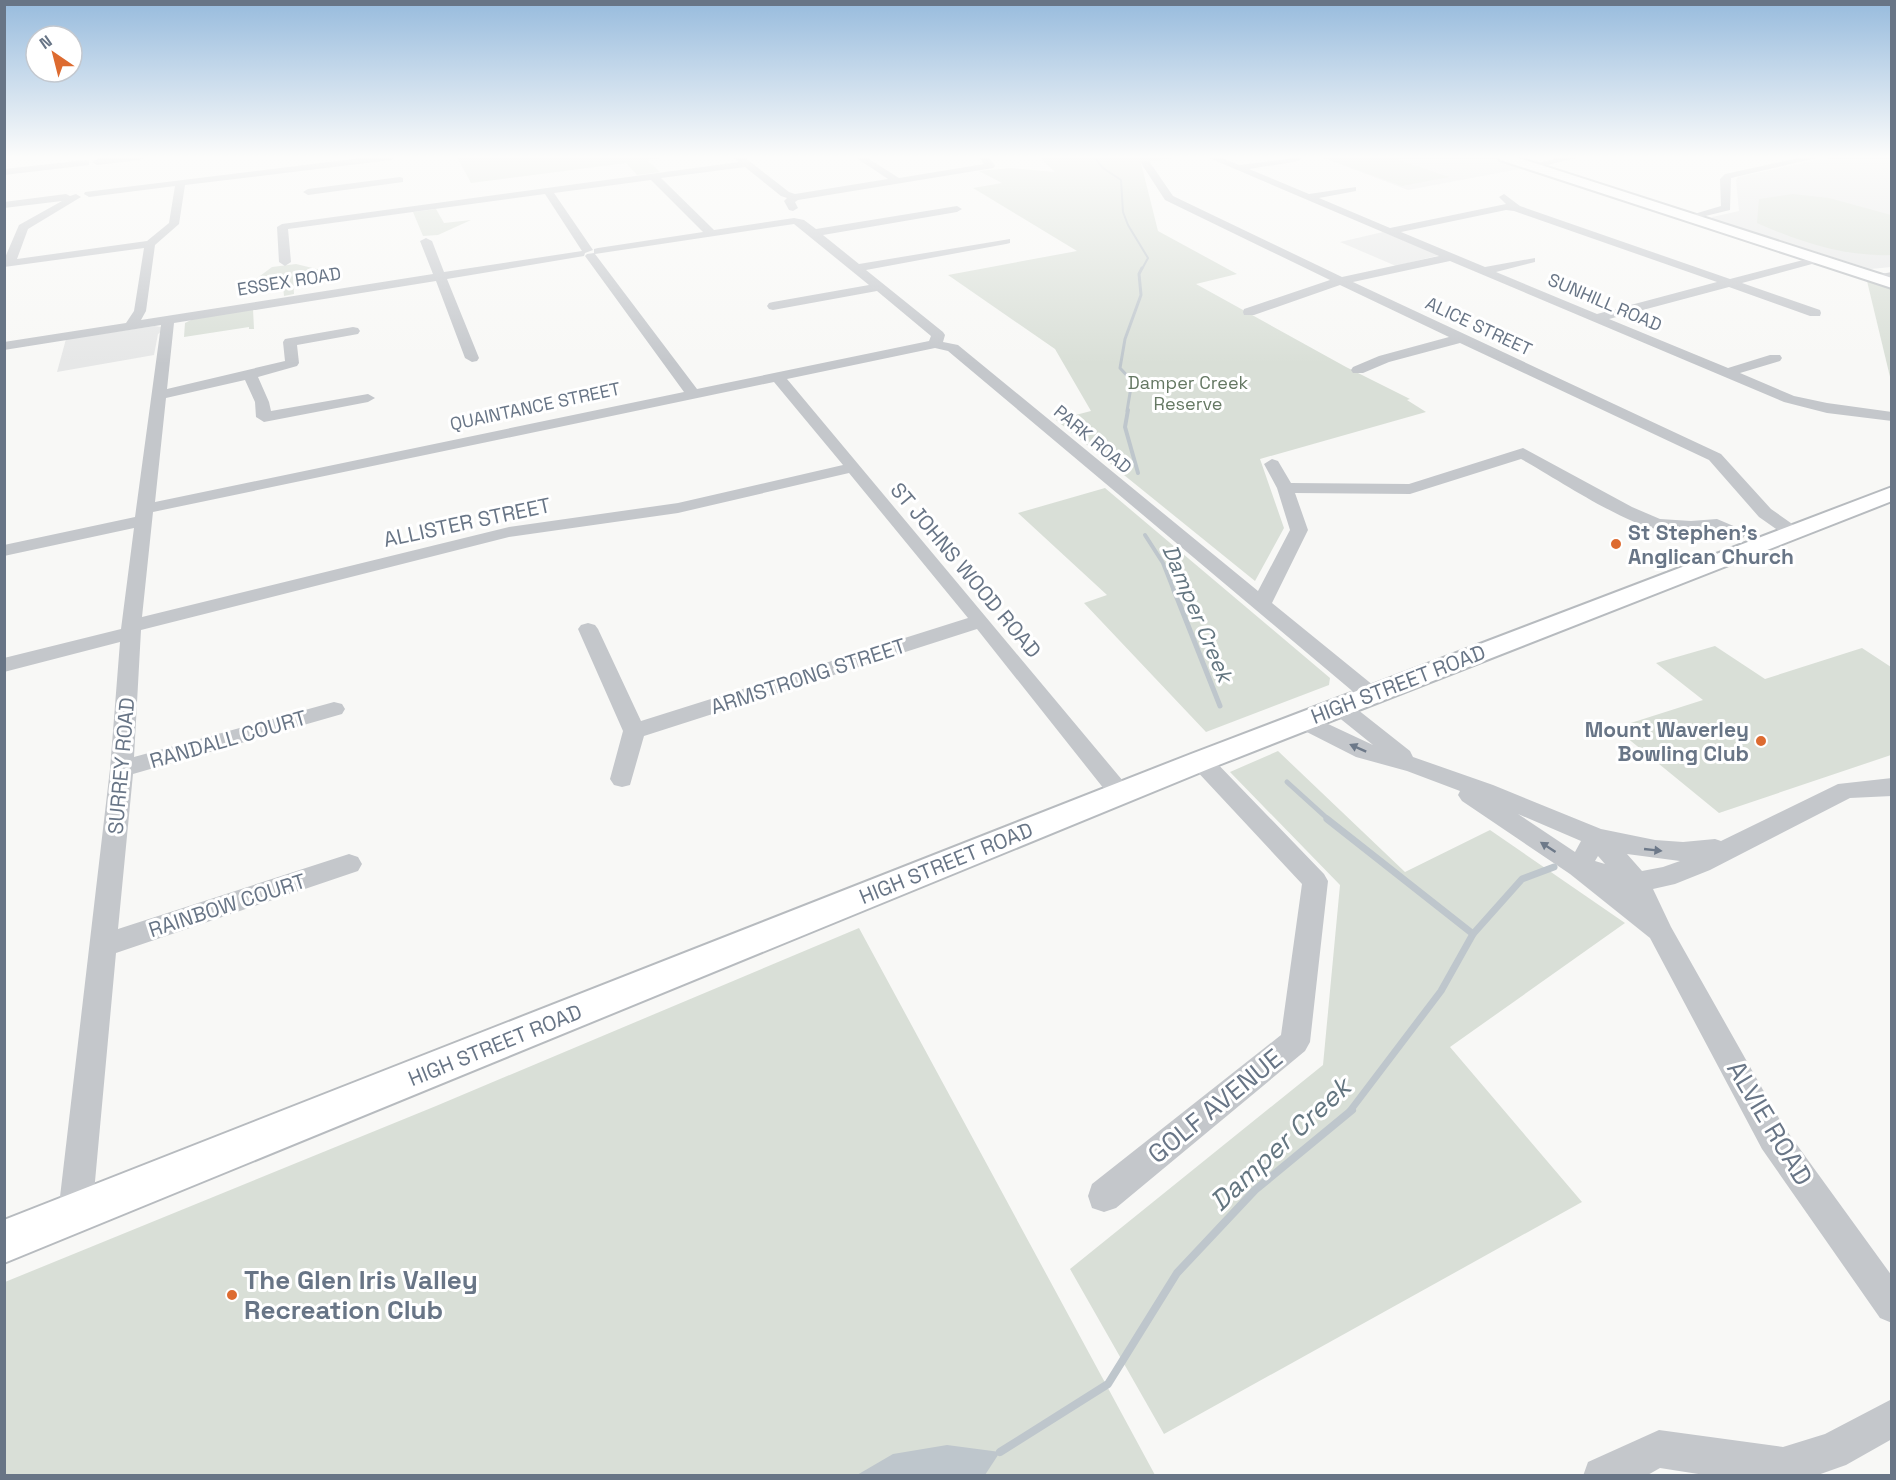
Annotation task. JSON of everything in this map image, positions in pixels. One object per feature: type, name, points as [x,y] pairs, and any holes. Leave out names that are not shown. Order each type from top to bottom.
[{"type":"main road","points":[[1717,226],[1887,279]]},
{"type":"main road","name":"HIGH STREET ROAD","points":[[4,1242],[1201,760],[1892,494]]},
{"type":"street","points":[[7,263],[26,226]]},
{"type":"street","points":[[7,263],[150,244],[172,226]]},
{"type":"street","points":[[285,262],[282,227],[289,226]]},
{"type":"street","points":[[571,226],[693,394]]},
{"type":"street","points":[[704,226],[711,233]]},
{"type":"street","name":"ESSEX ROAD","points":[[151,318],[440,276],[755,226]]},
{"type":"street","points":[[805,226],[938,335],[935,344]]},
{"type":"street","points":[[814,233],[855,226]]},
{"type":"street","name":"ALICE STREET","points":[[1227,226],[1715,458],[1765,513],[1792,532]]},
{"type":"street","name":"SUNHILL ROAD","points":[[1378,226],[1790,399],[1827,408],[1892,417]]},
{"type":"street","points":[[1390,231],[1414,226]]},
{"type":"street","points":[[1568,226],[1815,313]]},
{"type":"street","points":[[856,268],[1006,241]]},
{"type":"street","points":[[426,242],[472,358]]},
{"type":"street","name":"SURREY ROAD","points":[[75,1214],[122,769],[131,630],[158,394],[151,318],[150,244]]},
{"type":"street","points":[[1249,312],[1340,281],[1451,257]]},
{"type":"street","points":[[1598,318],[1819,259]]},
{"type":"street","points":[[1484,271],[1531,260]]},
{"type":"street","points":[[773,306],[878,287]]},
{"type":"street","points":[[4,346],[131,325],[151,318]]},
{"type":"street","points":[[158,394],[250,375],[292,363],[290,342],[353,332]]},
{"type":"street","points":[[1358,370],[1384,359],[1462,338]]},
{"type":"street","name":"QUAINTANCE STREET","points":[[4,551],[143,515],[693,394],[935,344]]},
{"type":"street","name":"PARK ROAD","points":[[935,344],[953,348],[1371,695]]},
{"type":"street","points":[[1727,373],[1775,358]]},
{"type":"street","points":[[250,375],[262,402],[264,417],[368,398]]},
{"type":"street","name":"ST JOHNS WOOD ROAD","points":[[777,376],[851,468],[981,621],[1120,793]]},
{"type":"street","points":[[1285,488],[1410,489],[1523,453],[1626,511],[1657,524],[1691,526],[1717,524],[1737,534]]},
{"type":"street","points":[[1262,603],[1299,530],[1285,488],[1272,464]]},
{"type":"street","name":"ALLISTER STREET","points":[[4,665],[509,532],[678,508],[851,468]]},
{"type":"street","name":"ARMSTRONG STREET","points":[[634,731],[981,621]]},
{"type":"street","points":[[588,629],[634,731],[622,778]]},
{"type":"street","name":"ALVIE ROAD","points":[[1340,707],[1414,765]]},
{"type":"street","name":"RANDALL COURT","points":[[122,769],[334,709]]},
{"type":"street","name":"ALVIE ROAD","points":[[1303,722],[1364,751],[1414,765],[1485,791],[1596,837],[1637,882],[1661,933],[1773,1138],[1892,1306]]},
{"type":"street","name":"GOLF AVENUE","points":[[1104,1196],[1295,1042],[1315,881],[1201,760]]},
{"type":"street","name":"ALVIE ROAD","points":[[1445,778],[1580,867],[1661,933]]},
{"type":"street","points":[[1731,847],[1693,852],[1650,851],[1596,837],[1580,867],[1637,882],[1666,877],[1731,847],[1846,790],[1892,787]]},
{"type":"street","name":"RAINBOW COURT","points":[[105,945],[349,864]]},
{"type":"street","points":[[1602,1476],[1659,1449],[1783,1466],[1832,1451],[1892,1418]]},
{"type":"shaded area","points":[[1733,226],[1891,226],[1891,267],[1871,269]]},
{"type":"shaded area","points":[[1383,232],[1440,255],[1396,266],[1340,242]]},
{"type":"shaded area","points":[[161,327],[161,332],[158,334],[154,355],[57,372],[66,339]]},
{"type":"shaded area","points":[[947,1445],[1000,1452],[985,1475],[857,1475],[893,1454]]},
{"type":"green space","points":[[419,226],[458,226],[438,235],[423,236]]},
{"type":"green space","name":"Damper Creek Reserve","points":[[1036,226],[1157,226],[1158,231],[1237,274],[1196,284],[1346,367],[1410,399],[1407,400],[1426,412],[1260,459],[1284,528],[1255,581],[1056,420],[1091,411],[1055,349],[948,275],[1077,251]]},
{"type":"green space","points":[[1765,226],[1891,226],[1891,255],[1839,251]]},
{"type":"green space","points":[[296,264],[325,271],[325,274],[293,277],[294,294],[284,296],[282,278],[252,282],[272,267]]},
{"type":"green space","points":[[1867,281],[1891,289],[1891,381]]},
{"type":"green space","points":[[253,309],[254,329],[249,329],[249,327],[184,337],[185,323],[193,319]]},
{"type":"green space","points":[[1105,488],[1330,678],[1329,685],[1206,732],[1084,603],[1107,595],[1018,513]]},
{"type":"green space","name":"Mount Waverley Bowling Club","points":[[1715,646],[1765,679],[1862,648],[1891,667],[1891,755],[1719,813],[1615,728],[1703,700],[1656,663]]},
{"type":"green space","points":[[1278,751],[1405,872],[1490,830],[1625,923],[1450,1047],[1582,1202],[1164,1434],[1070,1269],[1323,1065],[1340,885],[1230,772]]},
{"type":"green space","points":[[859,928],[1155,1475],[5,1476],[5,1282],[436,1106]]},
{"type":"waterway","name":"Damper Creek","points":[[1129,226],[1148,258],[1142,269]]},
{"type":"waterway","name":"Damper Creek","points":[[1127,411],[1132,381],[1120,368],[1125,339],[1141,295],[1139,274],[1142,268]]},
{"type":"waterway","name":"Damper Creek","points":[[1128,410],[1125,427],[1138,473]]},
{"type":"waterway","name":"Damper Creek","points":[[1145,535],[1163,563],[1174,591]]},
{"type":"waterway","name":"Damper Creek","points":[[1174,590],[1220,706]]},
{"type":"waterway","name":"Damper Creek","points":[[1287,782],[1329,820]]},
{"type":"waterway","name":"Damper Creek","points":[[1327,819],[1473,934]]},
{"type":"waterway","points":[[1473,934],[1522,879],[1554,867]]},
{"type":"waterway","name":"Damper Creek","points":[[1350,1111],[1441,991],[1473,934]]},
{"type":"waterway","name":"Damper Creek","points":[[1000,1452],[1108,1384],[1177,1273],[1255,1190],[1352,1110]]},
{"type":"place","name":"St Stephen's Anglican Church","points":[[1616,544]]},
{"type":"place","name":"Mount Waverley Bowling Club","points":[[1761,741]]},
{"type":"place","name":"The Glen Iris Valley Recreation Club","points":[[232,1295]]}]
